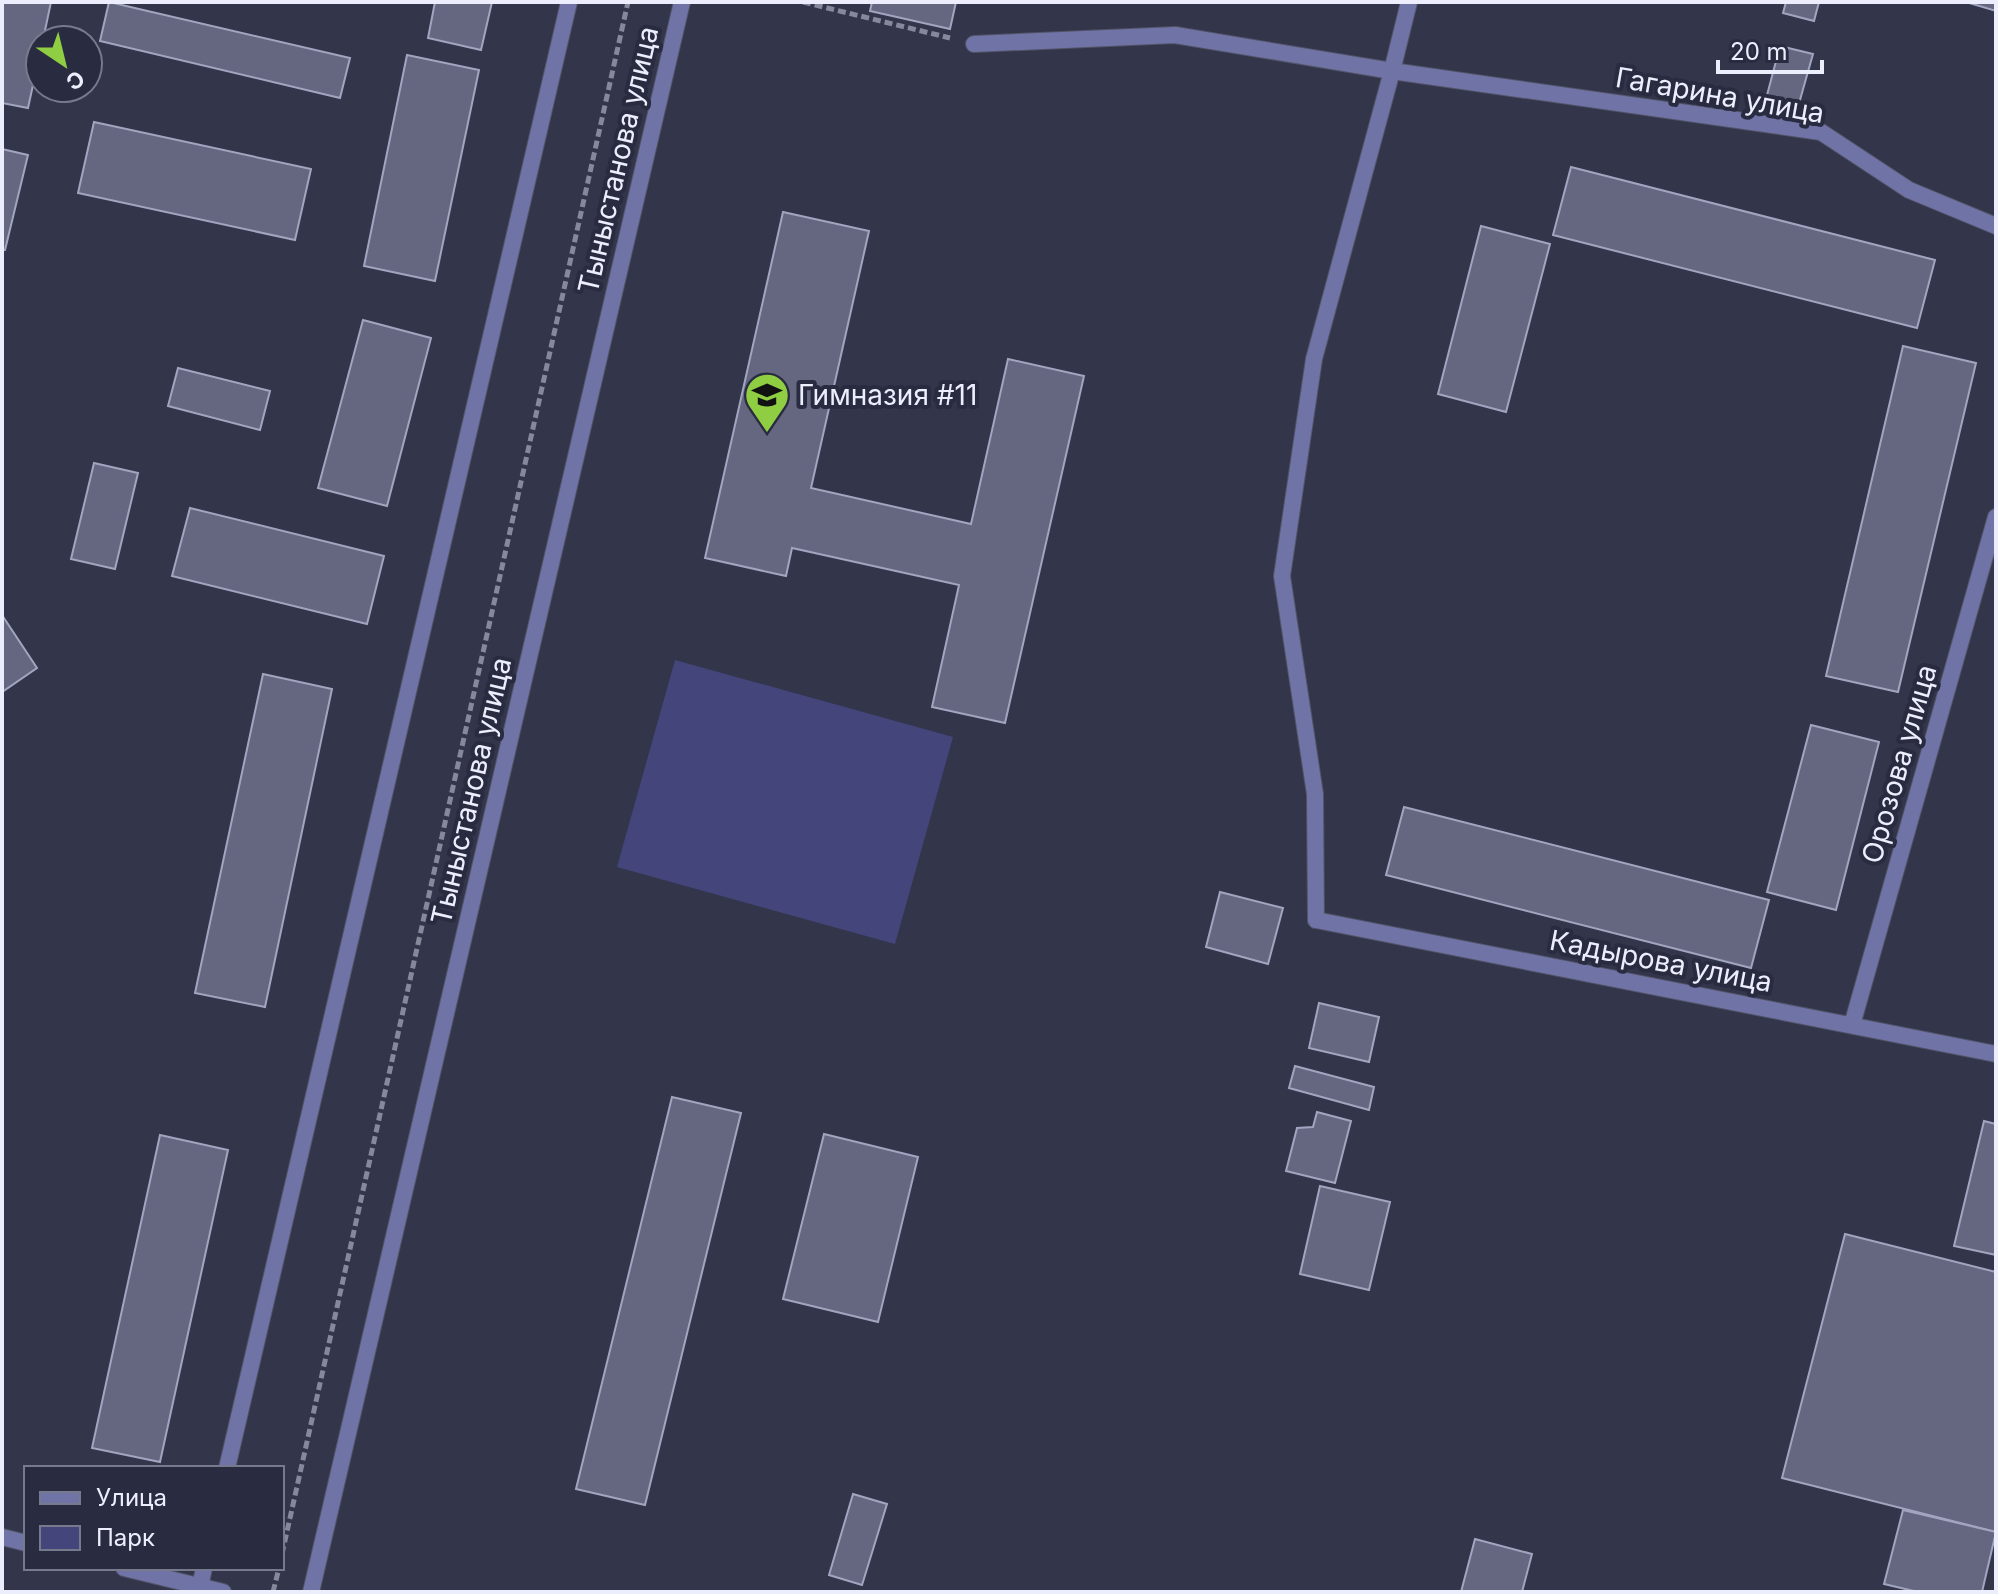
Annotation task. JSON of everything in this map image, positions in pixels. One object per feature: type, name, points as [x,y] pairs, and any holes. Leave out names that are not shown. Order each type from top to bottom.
[{"type":"street","points":[[227,1466],[569,2]]},
{"type":"street","name":"Тыныстанова улица","points":[[311,1592],[682,2]]},
{"type":"street","points":[[1392,71],[1409,2]]},
{"type":"street","name":"Гагарина улица","points":[[974,44],[1175,35],[1392,71],[1821,132],[1909,190],[1996,226]]},
{"type":"street","name":"Кадырова улица","points":[[1392,71],[1314,359],[1282,576],[1315,794],[1316,920],[1996,1054]]},
{"type":"street","name":"Орозова улица","points":[[1852,1025],[1996,517]]},
{"type":"street","points":[[2,1537],[24,1542]]},
{"type":"street","points":[[131,1570],[199,1590],[223,1592]]},
{"type":"street","points":[[199,1590],[204,1570]]},
{"type":"path","points":[[284,1545],[628,2]]},
{"type":"path","points":[[803,2],[974,44]]},
{"type":"path","points":[[273,1592],[278,1570]]},
{"type":"green space","points":[[675,660],[953,737],[895,944],[617,867]]},
{"type":"building","points":[[2,2],[51,2],[46,24],[24,24],[24,104],[29,104],[28,108],[2,103]]},
{"type":"building","points":[[109,2],[350,58],[340,98],[104,42]]},
{"type":"building","points":[[435,2],[492,2],[481,50],[428,38]]},
{"type":"building","points":[[872,2],[956,2],[950,29],[870,11]]},
{"type":"building","points":[[1786,2],[1819,2],[1814,21],[1783,13]]},
{"type":"building","points":[[1966,2],[1996,2],[1996,11]]},
{"type":"building","points":[[1780,46],[1813,54],[1798,107],[1766,99]]},
{"type":"building","points":[[407,55],[479,70],[435,281],[364,266]]},
{"type":"building","points":[[94,122],[311,169],[295,240],[78,193]]},
{"type":"building","points":[[2,149],[28,155],[5,250],[2,250]]},
{"type":"building","points":[[1571,167],[1935,260],[1917,328],[1553,235]]},
{"type":"building","points":[[783,212],[869,231],[811,488],[971,524],[1008,359],[1084,376],[1005,723],[932,707],[959,585],[792,548],[786,576],[705,558]]},
{"type":"building","points":[[1481,226],[1550,244],[1506,412],[1438,394]]},
{"type":"building","points":[[363,320],[431,338],[387,506],[318,488]]},
{"type":"building","points":[[1903,346],[1976,363],[1898,692],[1826,676]]},
{"type":"building","points":[[178,368],[270,391],[260,430],[168,406]]},
{"type":"building","points":[[94,463],[138,473],[115,569],[71,559]]},
{"type":"building","points":[[190,508],[384,556],[367,624],[172,576]]},
{"type":"building","points":[[2,615],[37,668],[2,692]]},
{"type":"building","points":[[263,674],[332,689],[265,1007],[195,993]]},
{"type":"building","points":[[1811,725],[1879,742],[1836,910],[1767,892]]},
{"type":"building","points":[[1404,807],[1769,900],[1751,968],[1386,875]]},
{"type":"building","points":[[1220,892],[1283,908],[1268,964],[1206,947]]},
{"type":"building","points":[[1319,1003],[1379,1017],[1369,1062],[1309,1048]]},
{"type":"building","points":[[1295,1066],[1374,1087],[1369,1110],[1289,1088]]},
{"type":"building","points":[[672,1097],[741,1113],[645,1505],[576,1489]]},
{"type":"building","points":[[1317,1112],[1351,1121],[1335,1183],[1286,1171],[1297,1128],[1313,1127]]},
{"type":"building","points":[[1984,1121],[1996,1124],[1996,1255],[1954,1246]]},
{"type":"building","points":[[824,1134],[918,1157],[878,1322],[783,1299]]},
{"type":"building","points":[[160,1135],[228,1150],[160,1462],[92,1448]]},
{"type":"building","points":[[1320,1186],[1390,1202],[1369,1290],[1300,1274]]},
{"type":"building","points":[[1845,1234],[1996,1272],[1996,1532],[1782,1478]]},
{"type":"building","points":[[853,1494],[887,1504],[862,1585],[829,1575]]},
{"type":"building","points":[[1903,1510],[1996,1532],[1982,1592],[1918,1592],[1884,1584]]},
{"type":"building","points":[[1475,1539],[1532,1554],[1522,1592],[1461,1592]]},
{"type":"place","name":"Гимназия #11","points":[[767,434]]}]
